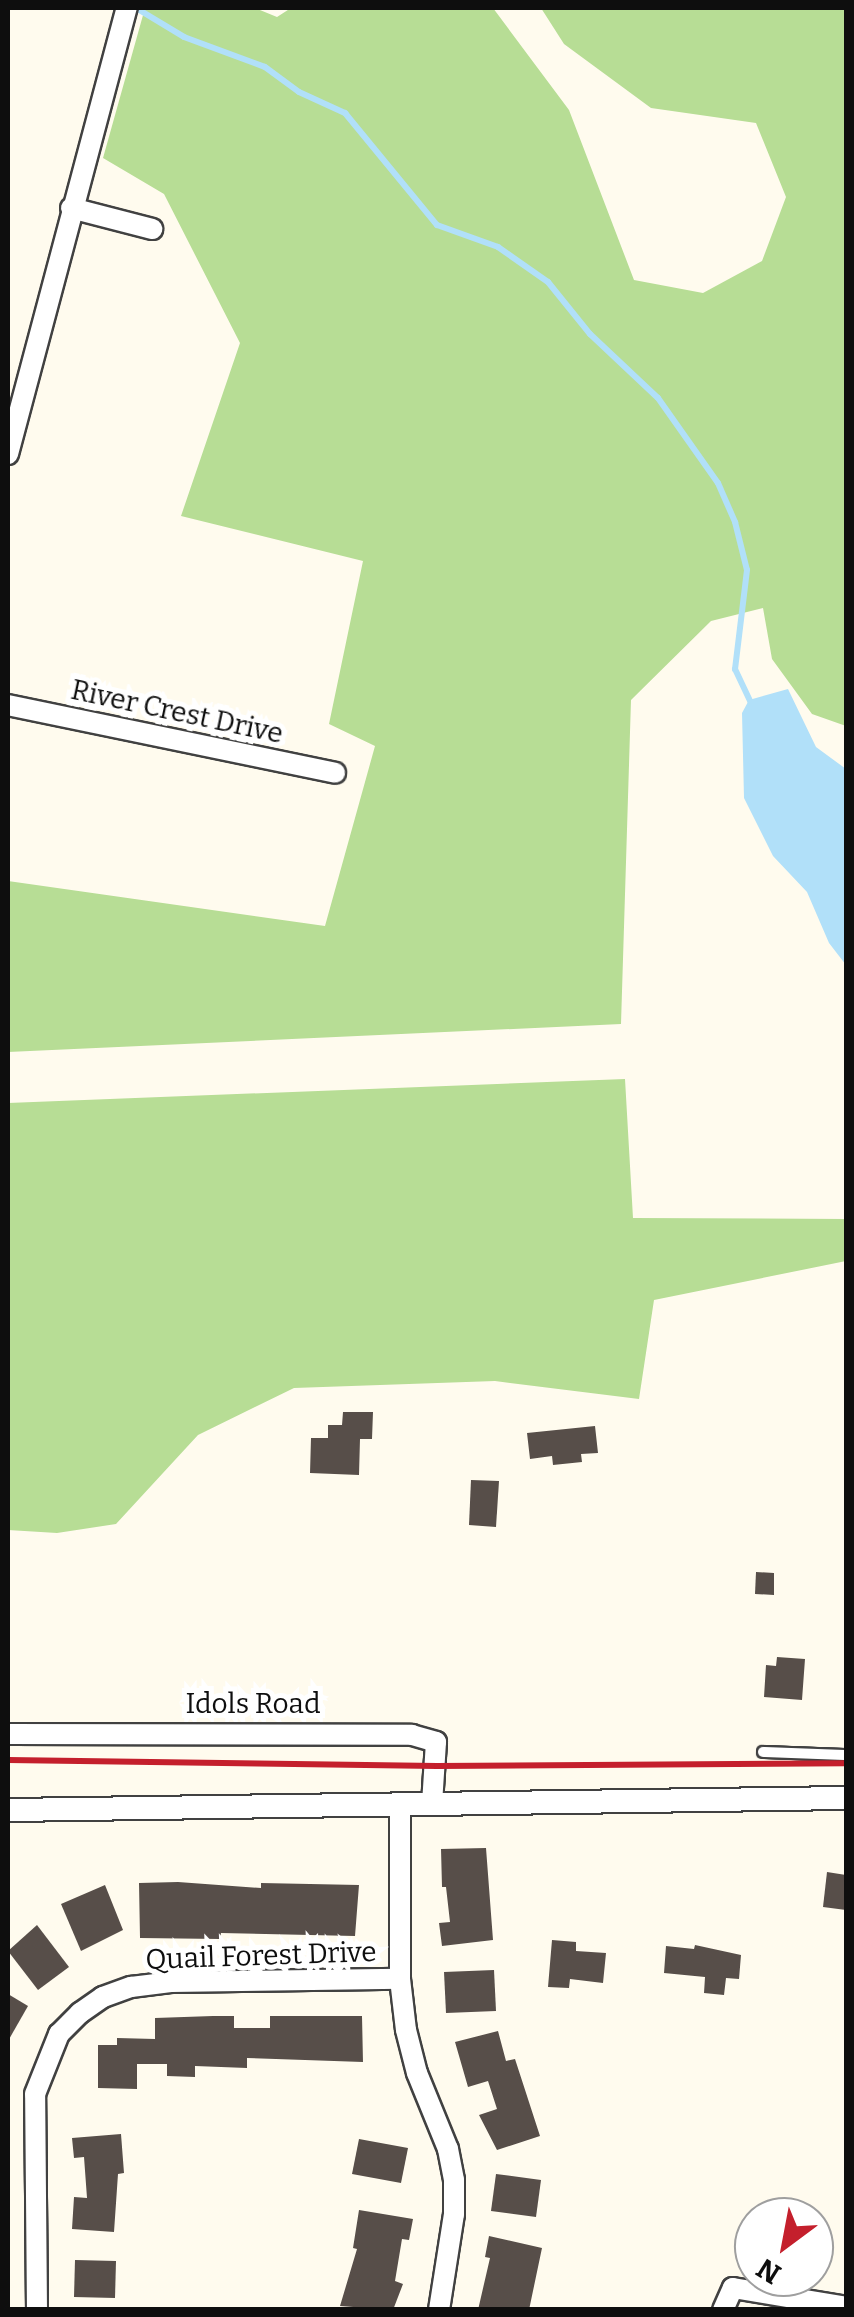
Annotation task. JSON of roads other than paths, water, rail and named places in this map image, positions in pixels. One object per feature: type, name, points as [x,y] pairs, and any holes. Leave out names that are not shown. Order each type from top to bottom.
[{"type":"street","points":[[8,454],[127,8]]},
{"type":"street","points":[[71,208],[152,229]]},
{"type":"street","name":"River Crest Drive","points":[[8,705],[335,773]]},
{"type":"street","name":"Idols Road","points":[[8,1734],[412,1735],[436,1742],[432,1804]]},
{"type":"street","points":[[8,1810],[846,1798]]},
{"type":"street","points":[[400,1804],[400,1980],[417,2073],[436,2114],[454,2180],[454,2214],[439,2310]]},
{"type":"street","name":"Quail Forest Drive","points":[[37,2310],[35,2094],[59,2034],[80,2013],[103,1997],[131,1987],[170,1982],[400,1980]]},
{"type":"street","points":[[723,2310],[733,2288],[846,2307]]},
{"type":"lane","points":[[763,1752],[846,1755]]},
{"type":"water","points":[[788,689],[816,747],[846,769],[846,965],[829,943],[807,892],[773,856],[744,798],[742,713],[749,700]]},
{"type":"waterway","points":[[136,8],[184,37],[265,67],[299,92],[345,113],[437,225],[498,247],[548,282],[590,334],[658,398],[718,483],[735,522],[747,570],[735,669],[753,707]]},
{"type":"railway","points":[[8,1760],[437,1766],[846,1763]]}]
